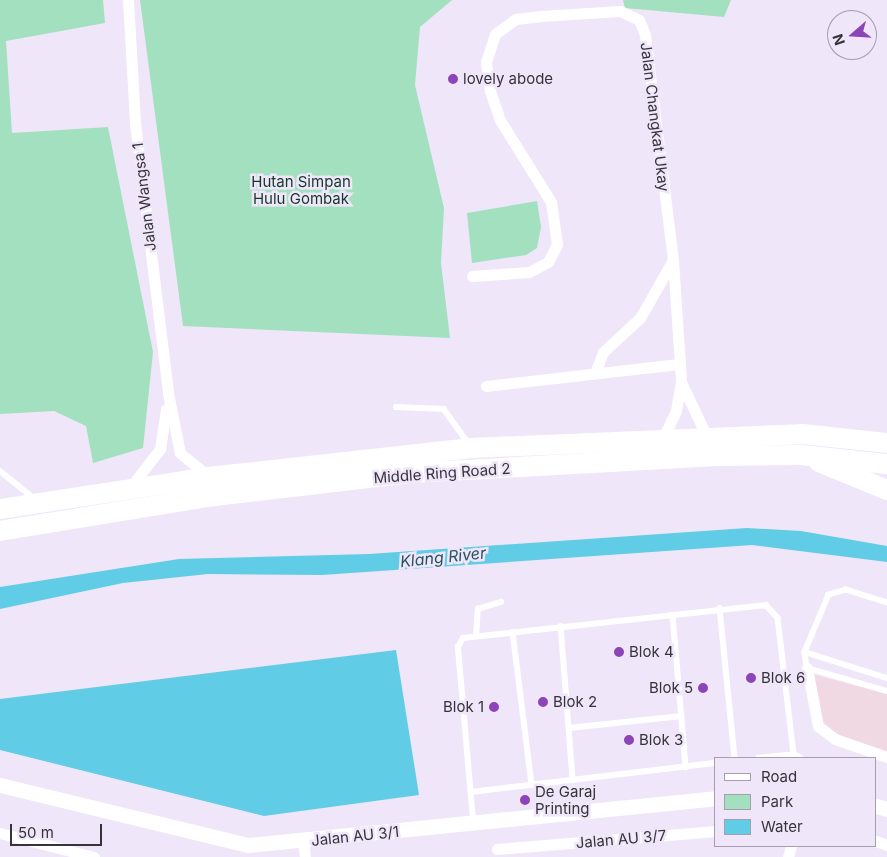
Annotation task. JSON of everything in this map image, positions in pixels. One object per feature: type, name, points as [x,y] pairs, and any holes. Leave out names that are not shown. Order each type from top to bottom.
[{"type":"highway","name":"Middle Ring Road 2","points":[[0,509],[209,477],[471,448],[664,436],[802,434],[887,443]]},
{"type":"highway","name":"Middle Ring Road 2","points":[[0,531],[214,496],[412,474],[801,455],[887,464]]},
{"type":"highway","points":[[801,455],[887,490]]},
{"type":"main road","name":"Jalan AU 3/1","points":[[0,785],[248,845],[303,841],[714,798]]},
{"type":"street","name":"Jalan Wangsa 1","points":[[128,0],[135,123],[168,393],[180,452],[209,477]]},
{"type":"street","name":"Jalan Changkat Ukay","points":[[472,276],[528,272],[548,262],[557,244],[551,202],[500,120],[486,62],[495,34],[516,19],[541,16],[620,11],[639,20],[645,35],[673,260],[681,382],[676,411],[664,436]]},
{"type":"street","points":[[595,373],[603,352],[640,318],[673,260]]},
{"type":"street","points":[[486,386],[679,364]]},
{"type":"street","name":"Jalan Changkat Ukay","points":[[681,382],[706,436]]},
{"type":"street","name":"Jalan Wangsa 1","points":[[129,490],[160,449],[168,393]]},
{"type":"street","points":[[807,668],[818,726],[835,739],[887,756]]},
{"type":"street","name":"Jalan AU 3/7","points":[[497,849],[714,831]]},
{"type":"street","points":[[0,834],[64,853],[94,857]]},
{"type":"street","points":[[303,841],[305,857]]},
{"type":"lane","points":[[396,406],[444,409],[471,448]]},
{"type":"lane","points":[[0,471],[39,503]]},
{"type":"lane","points":[[887,604],[846,590],[829,595],[805,652],[807,668],[887,691]]},
{"type":"lane","points":[[476,636],[478,610],[501,602]]},
{"type":"lane","points":[[473,822],[458,647],[463,638],[673,615],[720,608],[766,605],[775,610],[794,754]]},
{"type":"lane","points":[[720,608],[735,757]]},
{"type":"lane","points":[[673,615],[686,767]]},
{"type":"lane","points":[[561,626],[573,780]]},
{"type":"lane","points":[[514,632],[532,785]]},
{"type":"lane","points":[[805,652],[887,678]]},
{"type":"lane","points":[[569,728],[681,716]]},
{"type":"lane","points":[[767,757],[794,754],[799,757]]},
{"type":"lane","points":[[471,792],[714,763]]},
{"type":"shaded area","points":[[812,674],[887,694],[887,752],[835,734],[821,723]]},
{"type":"green space","points":[[0,0],[103,0],[105,23],[6,41],[12,133],[108,127],[153,352],[143,448],[93,463],[86,426],[54,411],[0,414]]},
{"type":"green space","name":"Hutan Simpan Hulu Gombak","points":[[140,0],[452,0],[420,27],[415,85],[444,208],[441,263],[450,338],[183,326]]},
{"type":"green space","points":[[623,0],[731,0],[724,17],[625,8]]},
{"type":"green space","points":[[537,201],[541,227],[537,248],[526,255],[472,263],[467,213]]},
{"type":"water","name":"Klang River","points":[[747,528],[801,531],[887,546],[887,562],[752,545],[322,575],[208,574],[123,583],[0,609],[0,587],[179,559],[369,554]]},
{"type":"water","points":[[396,650],[419,795],[264,816],[0,750],[0,699]]},
{"type":"place","name":"lovely abode","points":[[453,79]]},
{"type":"place","name":"Blok 4","points":[[619,652]]},
{"type":"place","name":"Blok 6","points":[[751,678]]},
{"type":"place","name":"Blok 5","points":[[703,688]]},
{"type":"place","name":"Blok 2","points":[[543,702]]},
{"type":"place","name":"Blok 1","points":[[494,707]]},
{"type":"place","name":"Blok 3","points":[[629,740]]},
{"type":"place","name":"De Garaj Printing","points":[[525,800]]}]
